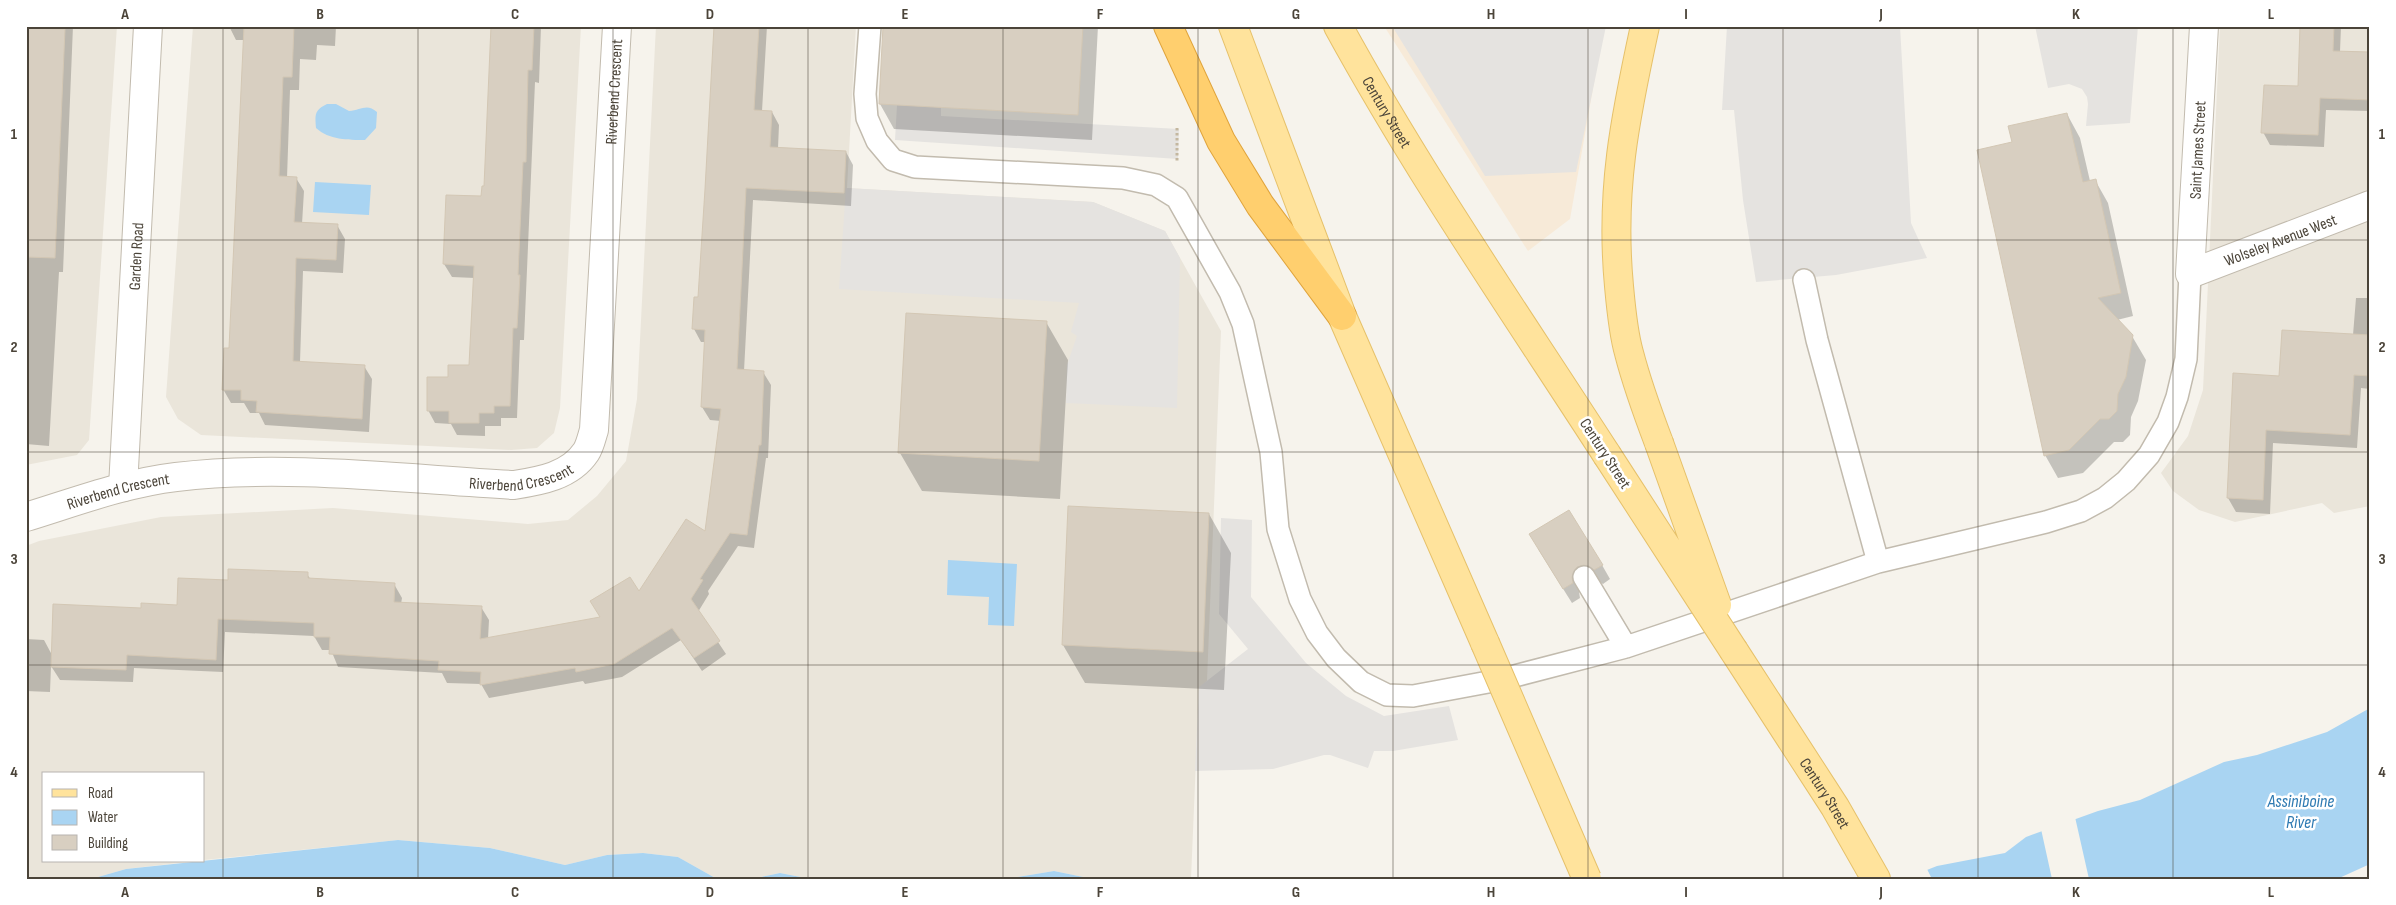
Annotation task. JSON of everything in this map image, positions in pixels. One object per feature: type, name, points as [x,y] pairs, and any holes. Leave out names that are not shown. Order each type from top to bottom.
[{"type":"highway","points":[[1168,26],[1221,141],[1260,205],[1342,316]]},
{"type":"main road","points":[[1233,26],[1342,316],[1587,879]]},
{"type":"main road","name":"Century Street","points":[[1338,26],[1359,65],[1448,208],[1835,807],[1876,879]]},
{"type":"main road","points":[[1645,26],[1620,150],[1615,207],[1617,260],[1628,352],[1642,400],[1734,651]]},
{"type":"street","name":"Garden Road","points":[[123,487],[148,26]]},
{"type":"street","name":"Riverbend Crescent","points":[[26,517],[123,487],[176,477],[290,472],[514,484],[541,481],[566,471],[587,452],[594,430],[617,26]]},
{"type":"street","name":"Saint James Street","points":[[2190,274],[2204,26]]},
{"type":"street","name":"Wolseley Avenue West","points":[[2190,274],[2370,205]]},
{"type":"lane","points":[[870,26],[865,94],[867,118],[877,142],[892,160],[915,167],[1123,178],[1156,185],[1177,198],[1230,292],[1243,324],[1271,452],[1278,529],[1284,552],[1309,616],[1317,633],[1336,658],[1361,682],[1387,695],[1413,696],[1499,680],[1626,647],[1878,562],[2046,522],[2081,511],[2105,498],[2126,481],[2149,455],[2168,422],[2177,397],[2186,360],[2190,274]]},
{"type":"lane","points":[[1804,280],[1817,340],[1878,562]]},
{"type":"lane","points":[[1584,577],[1626,647]]},
{"type":"path","points":[[1177,125],[1177,198]]},
{"type":"shaded area","points":[[26,26],[117,26],[89,440],[77,455],[26,465]]},
{"type":"shaded area","points":[[193,26],[581,26],[560,408],[554,433],[537,448],[511,450],[201,435],[178,419],[166,397]]},
{"type":"shaded area","points":[[656,26],[856,26],[847,188],[1093,202],[1165,231],[1221,331],[1207,681],[1199,688],[1191,879],[1093,879],[1054,871],[1006,879],[811,879],[780,873],[752,879],[717,879],[678,857],[643,853],[607,855],[565,865],[490,848],[398,840],[205,860],[205,772],[42,772],[42,862],[187,862],[126,869],[91,879],[26,879],[26,546],[39,541],[161,517],[333,508],[528,524],[568,520],[597,496],[626,461],[637,399]]},
{"type":"shaded area","points":[[1384,26],[1604,26],[1570,219],[1528,251]]},
{"type":"shaded area","points":[[1392,26],[1606,26],[1576,172],[1485,176]]},
{"type":"shaded area","points":[[1727,26],[1900,26],[1911,223],[1927,258],[1836,275],[1756,282],[1743,200],[1734,110],[1722,110]]},
{"type":"shaded area","points":[[2035,26],[2138,26],[2130,123],[2086,126],[2088,104],[2087,97],[2082,89],[2069,84],[2048,88]]},
{"type":"shaded area","points":[[2220,26],[2370,26],[2370,506],[2334,513],[2322,503],[2235,522],[2199,510],[2173,491],[2161,473],[2188,436],[2203,390]]},
{"type":"shaded area","points":[[897,105],[941,107],[941,116],[1179,129],[1178,159],[895,140]]},
{"type":"shaded area","points":[[846,188],[1093,202],[1165,231],[1180,258],[1177,408],[1066,403],[1067,365],[1077,336],[1071,332],[1079,303],[839,289]]},
{"type":"shaded area","points":[[1221,518],[1252,520],[1251,597],[1306,663],[1346,696],[1384,716],[1449,706],[1458,740],[1393,751],[1374,751],[1368,768],[1330,755],[1324,755],[1273,769],[1195,771],[1199,687],[1248,649],[1219,614]]},
{"type":"water","points":[[327,104],[336,104],[349,111],[367,107],[373,109],[377,112],[376,128],[365,140],[345,139],[327,135],[316,128],[315,120],[316,113]]},
{"type":"water","points":[[315,182],[371,185],[369,215],[313,212]]},
{"type":"water","points":[[948,560],[1017,564],[1014,626],[988,625],[989,597],[947,595]]},
{"type":"water","name":"Assiniboine River","points":[[2370,708],[2370,864],[2337,879],[1904,879],[1937,866],[2005,853],[2026,837],[2098,811],[2140,800],[2224,762],[2257,755],[2327,732]]},
{"type":"water","points":[[398,840],[490,848],[565,865],[607,855],[643,853],[678,857],[717,879],[91,879],[126,869]]},
{"type":"water","points":[[1054,871],[1093,879],[1006,879]]},
{"type":"water","points":[[780,873],[811,879],[752,879]]},
{"type":"pier","points":[[2075,817],[2089,879],[2052,879],[2041,829]]},
{"type":"pier","points":[[1926,867],[1932,879],[1902,879],[1903,877]]},
{"type":"building","points":[[244,26],[294,26],[292,77],[283,77],[279,176],[297,177],[294,222],[338,224],[336,260],[296,258],[293,361],[365,365],[362,419],[256,412],[257,401],[241,400],[241,390],[222,390],[224,348],[229,348]]},
{"type":"building","points":[[491,26],[534,26],[532,70],[528,70],[526,162],[523,162],[518,275],[520,275],[517,328],[513,328],[510,406],[494,406],[494,413],[479,413],[479,423],[449,423],[449,411],[427,411],[427,377],[448,377],[448,365],[469,365],[474,266],[443,264],[446,195],[481,196],[482,186],[484,186]]},
{"type":"building","points":[[714,26],[759,26],[754,110],[772,111],[770,147],[846,151],[844,193],[746,188],[737,369],[764,371],[761,445],[759,445],[747,535],[730,533],[700,579],[703,580],[691,599],[720,641],[694,658],[672,628],[614,664],[576,672],[575,668],[480,685],[481,672],[438,670],[439,661],[329,654],[330,637],[314,637],[314,623],[218,619],[216,660],[127,655],[126,670],[51,667],[53,604],[141,608],[141,603],[177,605],[178,578],[228,580],[228,569],[308,572],[308,578],[395,583],[394,602],[482,606],[480,639],[600,617],[590,601],[630,577],[639,591],[686,519],[705,531],[721,409],[701,407],[705,330],[692,329],[694,297],[698,297]]},
{"type":"building","points":[[883,26],[1083,26],[1078,115],[879,104]]},
{"type":"building","points":[[2300,26],[2334,26],[2333,51],[2370,52],[2370,100],[2320,98],[2318,135],[2261,133],[2264,85],[2298,86]]},
{"type":"building","points":[[26,28],[65,29],[55,258],[26,257]]},
{"type":"building","points":[[2067,113],[2083,182],[2096,179],[2121,293],[2098,298],[2133,335],[2126,377],[2118,394],[2117,411],[2109,419],[2100,419],[2069,450],[2044,456],[1977,150],[2012,142],[2008,126]]},
{"type":"building","points":[[906,313],[1047,321],[1039,461],[898,453]]},
{"type":"building","points":[[2282,330],[2370,335],[2370,376],[2354,375],[2350,435],[2266,430],[2263,500],[2227,498],[2233,373],[2279,376]]},
{"type":"building","points":[[1068,506],[1209,513],[1203,652],[1062,645]]},
{"type":"building","points":[[1569,510],[1603,565],[1594,570],[1584,565],[1577,567],[1572,577],[1573,583],[1563,589],[1529,534]]}]
